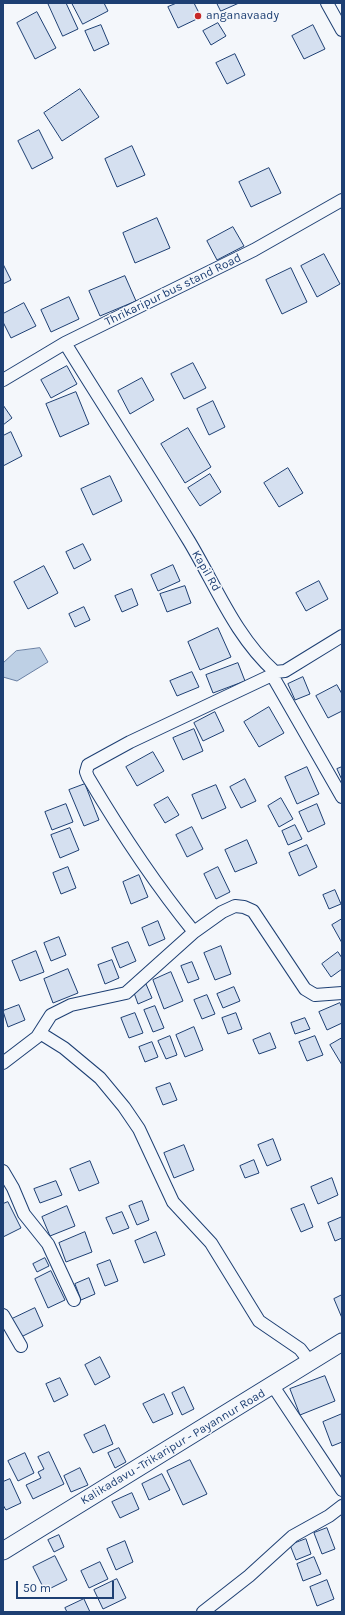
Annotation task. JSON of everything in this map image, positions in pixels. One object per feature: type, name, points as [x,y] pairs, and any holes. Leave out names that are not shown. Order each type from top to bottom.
[{"type":"main road","name":"Kalikadavu -Trikaripur - Payannur Road","points":[[3,1551],[273,1386],[342,1342]]},
{"type":"street","points":[[327,3],[342,30]]},
{"type":"street","name":"Thrikaripur bus stand Road","points":[[3,380],[65,343],[254,250],[342,200]]},
{"type":"street","name":"Kapil Rd","points":[[65,343],[189,542],[244,638],[274,674],[342,797]]},
{"type":"street","points":[[194,932],[176,910],[122,834],[88,777],[86,772],[88,766],[130,742],[274,674],[285,671],[342,636]]},
{"type":"street","points":[[3,1063],[37,1037],[51,1015],[71,1005],[126,993],[194,932],[222,912],[235,906],[244,906],[253,911],[305,989],[315,994],[342,993]]},
{"type":"street","points":[[40,1033],[64,1048],[100,1078],[124,1107],[139,1129],[173,1202],[211,1244],[259,1321],[300,1350],[310,1362]]},
{"type":"street","points":[[3,1171],[13,1188],[24,1214],[48,1244],[74,1300]]},
{"type":"street","points":[[3,1315],[21,1346]]},
{"type":"street","points":[[273,1386],[342,1490]]},
{"type":"street","points":[[203,1612],[265,1563],[278,1548],[293,1536],[329,1516],[342,1506]]},
{"type":"water","points":[[40,648],[48,662],[17,681],[3,677],[3,663],[16,651]]},
{"type":"building","points":[[48,3],[66,3],[78,29],[63,36]]},
{"type":"building","points":[[72,3],[104,3],[108,11],[83,24]]},
{"type":"building","points":[[177,3],[194,3],[201,17],[178,28],[168,7]]},
{"type":"building","points":[[217,3],[239,3],[221,11]]},
{"type":"building","points":[[37,12],[56,48],[35,59],[17,23]]},
{"type":"building","points":[[218,23],[226,36],[211,45],[203,31]]},
{"type":"building","points":[[101,25],[109,44],[94,51],[85,31]]},
{"type":"building","points":[[313,25],[325,49],[304,59],[292,36]]},
{"type":"building","points":[[235,54],[245,75],[227,84],[216,63]]},
{"type":"building","points":[[80,89],[99,117],[62,141],[44,113]]},
{"type":"building","points":[[39,130],[53,158],[32,169],[18,141]]},
{"type":"building","points":[[132,146],[145,175],[117,187],[105,159]]},
{"type":"building","points":[[269,168],[281,193],[251,207],[239,182]]},
{"type":"building","points":[[157,218],[170,248],[135,263],[123,233]]},
{"type":"building","points":[[233,227],[244,246],[217,260],[207,241]]},
{"type":"building","points":[[324,254],[340,284],[317,297],[301,266]]},
{"type":"building","points":[[3,264],[11,280],[3,284]]},
{"type":"building","points":[[291,268],[307,302],[282,314],[266,280]]},
{"type":"building","points":[[125,276],[136,301],[100,316],[89,291]]},
{"type":"building","points":[[69,297],[79,319],[51,332],[41,310]]},
{"type":"building","points":[[24,303],[36,326],[11,338],[3,322],[3,314]]},
{"type":"building","points":[[193,363],[206,388],[184,399],[171,374]]},
{"type":"building","points":[[67,366],[77,384],[51,398],[41,380]]},
{"type":"building","points":[[142,378],[154,400],[130,414],[118,391]]},
{"type":"building","points":[[76,392],[89,424],[60,437],[46,404]]},
{"type":"building","points":[[213,401],[225,427],[209,435],[197,409]]},
{"type":"building","points":[[3,405],[12,418],[3,425]]},
{"type":"building","points":[[188,428],[211,467],[185,483],[161,444]]},
{"type":"building","points":[[11,432],[22,456],[3,466],[3,436]]},
{"type":"building","points":[[288,468],[303,493],[279,507],[264,483]]},
{"type":"building","points":[[210,474],[221,492],[200,506],[188,488]]},
{"type":"building","points":[[110,476],[122,501],[93,515],[81,489]]},
{"type":"building","points":[[83,544],[91,560],[74,569],[66,552]]},
{"type":"building","points":[[173,565],[180,581],[158,591],[151,575]]},
{"type":"building","points":[[44,566],[58,593],[28,609],[14,582]]},
{"type":"building","points":[[319,581],[328,599],[306,611],[296,593]]},
{"type":"building","points":[[185,586],[191,603],[167,612],[160,594]]},
{"type":"building","points":[[132,589],[138,605],[122,612],[115,596]]},
{"type":"building","points":[[84,607],[90,620],[75,627],[69,614]]},
{"type":"building","points":[[218,628],[231,657],[200,670],[188,642]]},
{"type":"building","points":[[238,663],[245,681],[213,693],[206,675]]},
{"type":"building","points":[[192,672],[199,687],[177,696],[170,681]]},
{"type":"building","points":[[303,677],[310,694],[295,700],[288,684]]},
{"type":"building","points":[[337,685],[342,694],[342,711],[328,718],[316,696]]},
{"type":"building","points":[[269,707],[284,733],[259,747],[244,722]]},
{"type":"building","points":[[215,712],[224,731],[203,741],[194,723]]},
{"type":"building","points":[[194,729],[203,751],[183,760],[173,738]]},
{"type":"building","points":[[153,752],[164,771],[137,786],[126,767]]},
{"type":"building","points":[[307,767],[319,794],[297,804],[285,777]]},
{"type":"building","points":[[342,767],[342,780],[337,769]]},
{"type":"building","points":[[245,779],[256,801],[241,808],[230,787]]},
{"type":"building","points":[[85,784],[99,820],[84,826],[69,790]]},
{"type":"building","points":[[216,785],[226,808],[202,819],[192,795]]},
{"type":"building","points":[[168,797],[179,815],[165,823],[154,805]]},
{"type":"building","points":[[281,798],[293,819],[279,827],[268,806]]},
{"type":"building","points":[[66,804],[73,822],[52,830],[45,812]]},
{"type":"building","points":[[317,804],[325,824],[308,832],[299,812]]},
{"type":"building","points":[[295,825],[302,839],[288,845],[282,831]]},
{"type":"building","points":[[192,827],[203,849],[187,857],[176,835]]},
{"type":"building","points":[[70,828],[79,850],[60,858],[51,835]]},
{"type":"building","points":[[247,840],[257,863],[235,872],[225,850]]},
{"type":"building","points":[[307,845],[317,867],[299,876],[289,853]]},
{"type":"building","points":[[68,867],[76,888],[61,894],[53,873]]},
{"type":"building","points":[[218,867],[230,892],[216,899],[204,874]]},
{"type":"building","points":[[139,875],[148,897],[131,904],[123,882]]},
{"type":"building","points":[[335,890],[341,904],[329,909],[323,895]]},
{"type":"building","points":[[342,919],[342,943],[332,925]]},
{"type":"building","points":[[158,921],[165,939],[149,946],[142,928]]},
{"type":"building","points":[[59,937],[66,955],[51,961],[44,943]]},
{"type":"building","points":[[128,942],[136,961],[120,968],[112,948]]},
{"type":"building","points":[[221,946],[231,974],[215,980],[204,953]]},
{"type":"building","points":[[36,951],[44,972],[20,981],[12,961]]},
{"type":"building","points":[[338,952],[342,958],[342,969],[331,977],[322,964]]},
{"type":"building","points":[[112,960],[119,978],[105,984],[98,965]]},
{"type":"building","points":[[192,962],[199,979],[188,983],[181,966]]},
{"type":"building","points":[[68,969],[78,993],[53,1003],[44,979]]},
{"type":"building","points":[[171,972],[183,1001],[164,1009],[153,980]]},
{"type":"building","points":[[146,984],[152,998],[138,1004],[133,990]]},
{"type":"building","points":[[234,987],[240,1001],[223,1008],[217,994]]},
{"type":"building","points":[[207,995],[215,1014],[202,1019],[194,1000]]},
{"type":"building","points":[[340,1003],[342,1008],[342,1023],[327,1030],[319,1012]]},
{"type":"building","points":[[19,1005],[25,1020],[8,1027],[3,1011]]},
{"type":"building","points":[[155,1006],[164,1028],[153,1032],[144,1010]]},
{"type":"building","points":[[135,1013],[143,1033],[129,1038],[121,1018]]},
{"type":"building","points":[[236,1013],[242,1029],[228,1034],[222,1018]]},
{"type":"building","points":[[305,1018],[310,1029],[295,1034],[291,1023]]},
{"type":"building","points":[[194,1027],[203,1050],[185,1057],[176,1035]]},
{"type":"building","points":[[270,1033],[276,1048],[259,1054],[253,1040]]},
{"type":"building","points":[[170,1036],[177,1055],[166,1059],[158,1041]]},
{"type":"building","points":[[315,1036],[323,1055],[307,1061],[299,1042]]},
{"type":"building","points":[[342,1038],[342,1065],[330,1045]]},
{"type":"building","points":[[152,1042],[158,1057],[145,1062],[139,1047]]},
{"type":"building","points":[[170,1083],[177,1100],[163,1105],[156,1088]]},
{"type":"building","points":[[273,1139],[281,1160],[267,1166],[258,1145]]},
{"type":"building","points":[[184,1145],[194,1170],[174,1178],[164,1153]]},
{"type":"building","points":[[254,1160],[259,1173],[245,1178],[240,1166]]},
{"type":"building","points":[[90,1161],[99,1183],[79,1191],[70,1169]]},
{"type":"building","points":[[332,1178],[338,1195],[318,1204],[311,1187]]},
{"type":"building","points":[[56,1181],[62,1195],[40,1203],[34,1189]]},
{"type":"building","points":[[142,1201],[149,1220],[137,1225],[129,1206]]},
{"type":"building","points":[[8,1202],[21,1228],[3,1237],[3,1204]]},
{"type":"building","points":[[304,1204],[313,1227],[301,1232],[291,1209]]},
{"type":"building","points":[[67,1206],[75,1226],[50,1236],[42,1217]]},
{"type":"building","points":[[122,1212],[129,1228],[113,1234],[106,1218]]},
{"type":"building","points":[[342,1217],[342,1238],[335,1241],[328,1223]]},
{"type":"building","points":[[85,1232],[92,1252],[66,1262],[59,1243]]},
{"type":"building","points":[[156,1232],[165,1255],[144,1263],[135,1241]]},
{"type":"building","points":[[45,1258],[49,1266],[37,1272],[33,1264]]},
{"type":"building","points":[[110,1260],[118,1281],[105,1286],[97,1265]]},
{"type":"building","points":[[51,1271],[65,1300],[48,1308],[35,1279]]},
{"type":"building","points":[[89,1278],[95,1294],[81,1300],[75,1284]]},
{"type":"building","points":[[342,1295],[342,1318],[334,1299]]},
{"type":"building","points":[[35,1308],[43,1326],[21,1337],[12,1319]]},
{"type":"building","points":[[100,1357],[110,1377],[95,1385],[85,1365]]},
{"type":"building","points":[[325,1376],[335,1401],[300,1415],[290,1389]]},
{"type":"building","points":[[60,1378],[68,1395],[54,1402],[46,1384]]},
{"type":"building","points":[[184,1387],[194,1409],[182,1415],[172,1393]]},
{"type":"building","points":[[164,1394],[173,1414],[153,1423],[143,1404]]},
{"type":"building","points":[[342,1414],[342,1442],[332,1446],[323,1422]]},
{"type":"building","points":[[105,1425],[113,1444],[93,1453],[84,1435]]},
{"type":"building","points":[[119,1448],[126,1462],[115,1468],[108,1453]]},
{"type":"building","points":[[49,1452],[64,1484],[33,1499],[26,1485],[41,1478],[38,1472],[44,1469],[38,1457]]},
{"type":"building","points":[[25,1453],[34,1473],[18,1481],[8,1461]]},
{"type":"building","points":[[190,1460],[207,1494],[183,1505],[167,1471]]},
{"type":"building","points":[[80,1468],[88,1485],[71,1492],[64,1476]]},
{"type":"building","points":[[162,1474],[170,1490],[149,1500],[142,1484]]},
{"type":"building","points":[[10,1479],[21,1503],[6,1510],[3,1505],[3,1482]]},
{"type":"building","points":[[132,1493],[139,1509],[120,1518],[112,1502]]},
{"type":"building","points":[[327,1528],[335,1549],[322,1554],[314,1533]]},
{"type":"building","points":[[59,1535],[64,1547],[54,1552],[48,1540]]},
{"type":"building","points":[[306,1539],[311,1554],[296,1560],[290,1545]]},
{"type":"building","points":[[125,1541],[133,1562],[116,1570],[107,1549]]},
{"type":"building","points":[[55,1556],[67,1580],[45,1591],[33,1567]]},
{"type":"building","points":[[314,1557],[321,1574],[303,1581],[297,1564]]},
{"type":"building","points":[[100,1562],[108,1579],[89,1588],[81,1571]]},
{"type":"building","points":[[117,1579],[126,1598],[103,1609],[94,1590]]},
{"type":"building","points":[[327,1580],[334,1599],[317,1606],[310,1587]]},
{"type":"building","points":[[84,1599],[90,1612],[67,1612],[65,1608]]},
{"type":"place","name":"anganavaady","points":[[198,16]]}]
